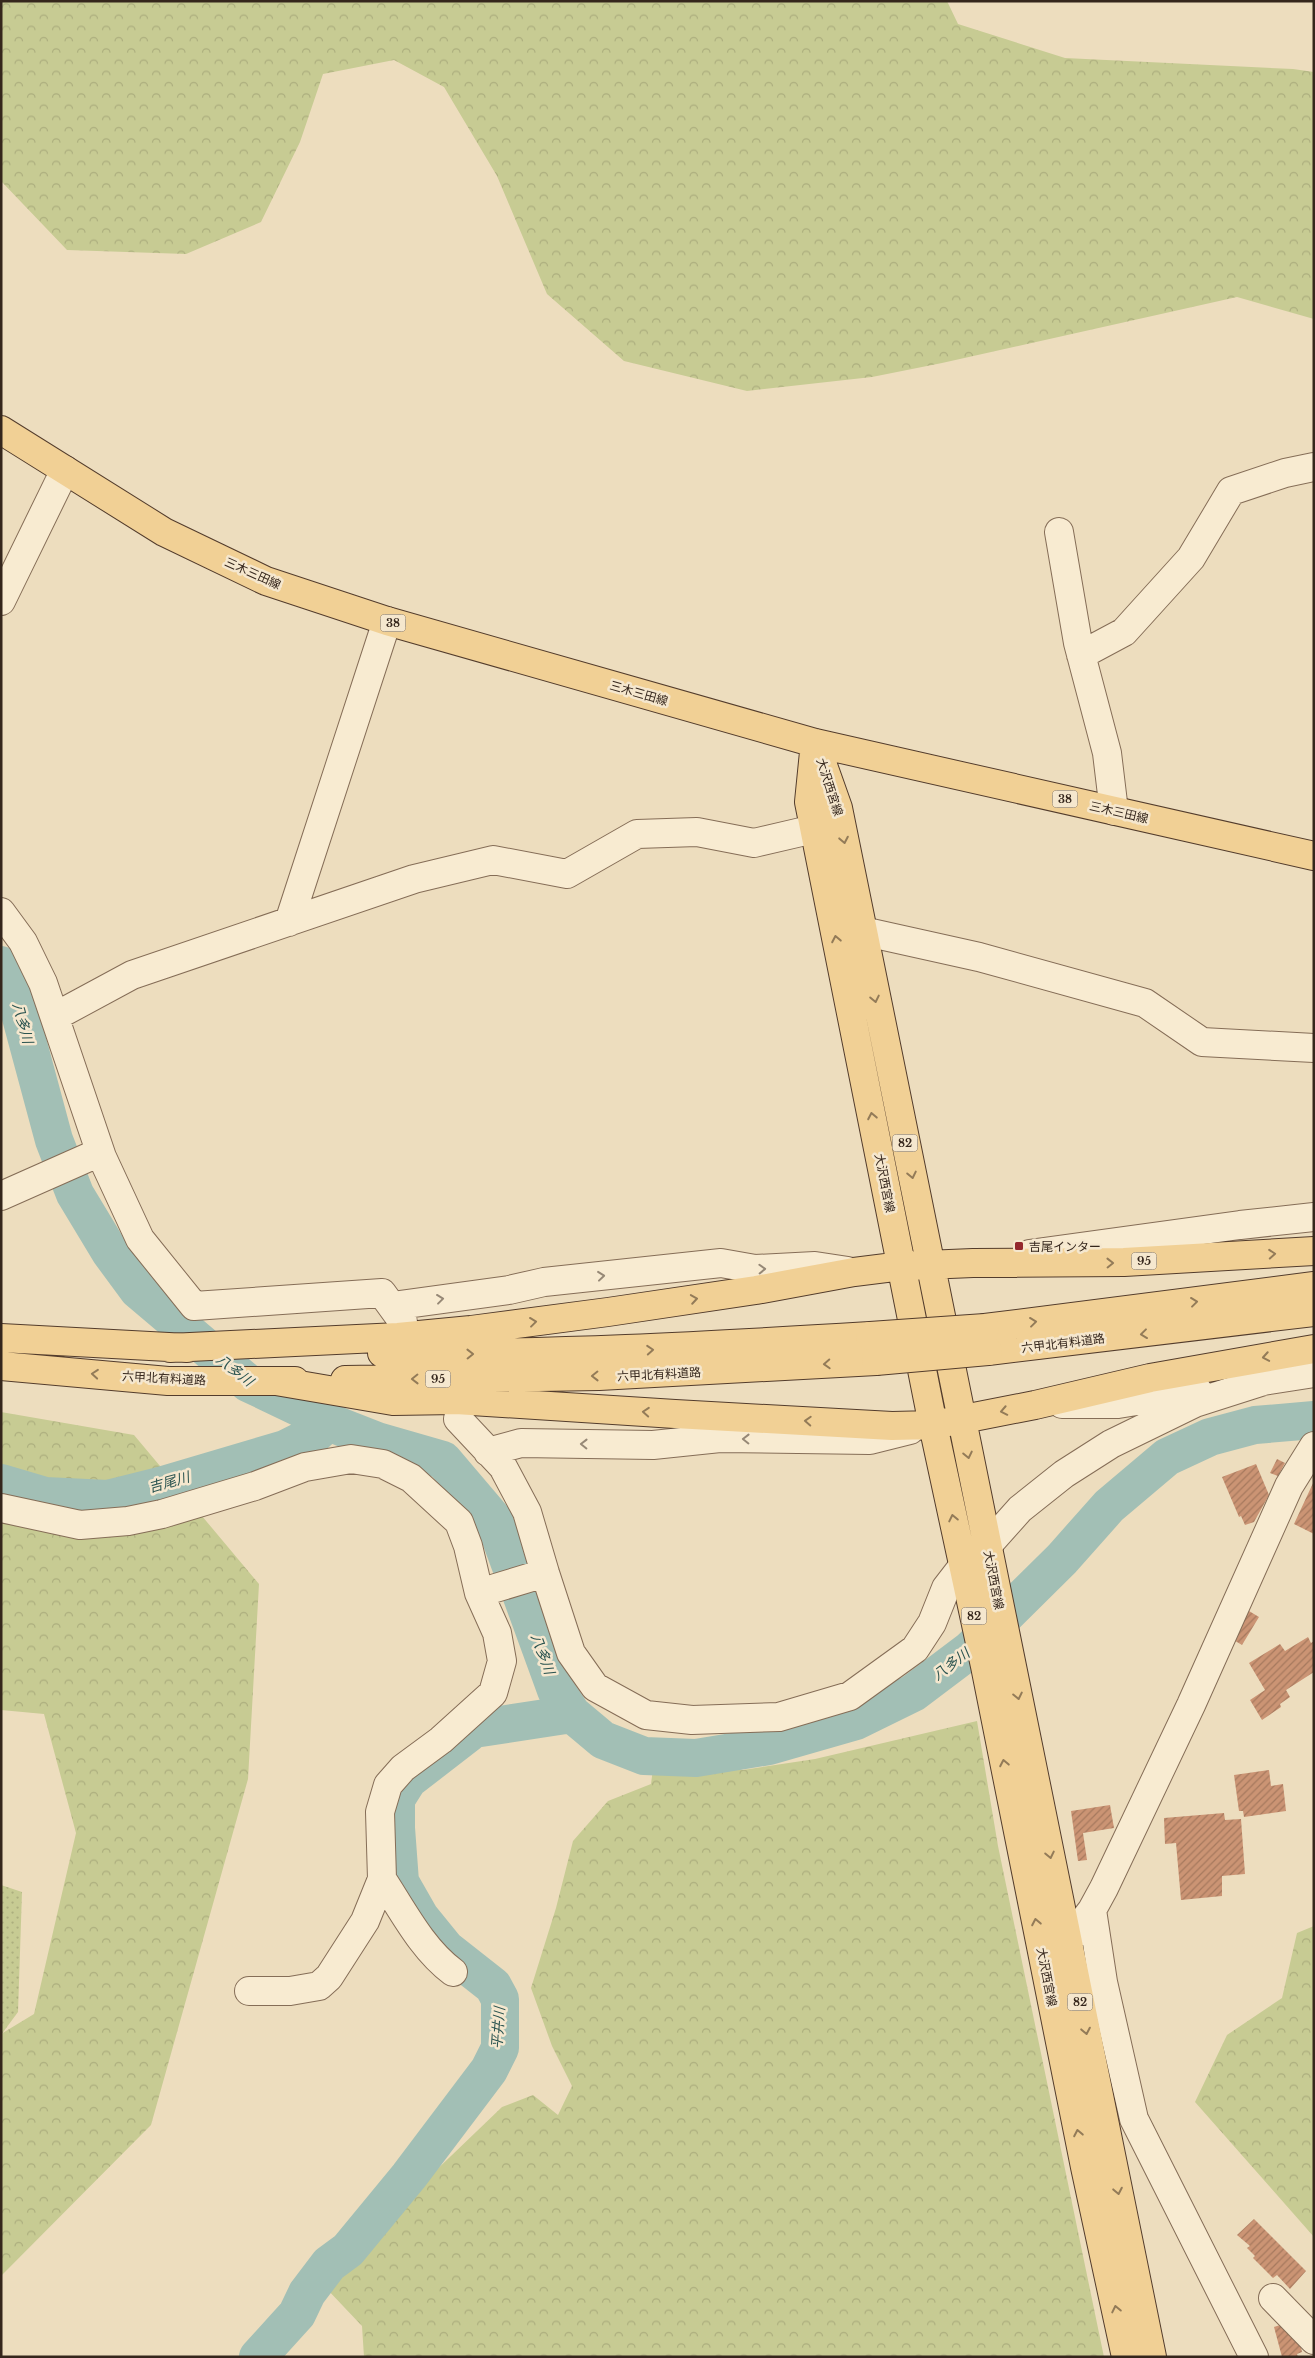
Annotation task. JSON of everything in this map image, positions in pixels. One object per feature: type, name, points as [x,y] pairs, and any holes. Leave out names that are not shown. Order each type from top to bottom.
[{"type":"main road","name":"三木三田線","points":[[1,430],[164,532],[266,581],[387,621],[815,743],[1314,856]]},
{"type":"main road","name":"大沢西宮線","points":[[815,743],[809,802],[814,829],[933,1425],[985,1666],[1083,2157],[1126,2357]]},
{"type":"main road","name":"大沢西宮線","points":[[815,743],[838,808],[1152,2357]]},
{"type":"main road","name":"95","points":[[902,1266],[973,1263],[1124,1262],[1314,1251]]},
{"type":"main road","points":[[170,1348],[398,1336],[471,1330],[756,1290],[854,1272],[902,1266]]},
{"type":"main road","name":"六甲北有料道路","points":[[986,1339],[1314,1286]]},
{"type":"main road","name":"六甲北有料道路","points":[[1,1366],[168,1380],[276,1381],[599,1376],[873,1349],[1314,1312]]},
{"type":"main road","name":"六甲北有料道路","points":[[1,1338],[170,1348],[468,1354],[637,1350],[873,1349]]},
{"type":"main road","points":[[276,1381],[394,1401],[456,1400],[892,1426],[933,1425],[1036,1405],[1150,1378],[1314,1349]]},
{"type":"street","points":[[1080,655],[1124,632],[1191,558],[1231,490],[1285,472],[1314,467]]},
{"type":"street","points":[[1,601],[65,470]]},
{"type":"street","points":[[1059,532],[1080,655],[1107,753],[1114,811]]},
{"type":"street","points":[[290,922],[387,621]]},
{"type":"street","points":[[56,1016],[132,975],[414,880],[493,860],[567,874],[637,834],[698,832],[754,843],[814,829]]},
{"type":"street","points":[[1,912],[23,942],[44,983],[56,1016],[95,1157],[140,1239],[194,1306],[382,1293],[397,1314],[544,1282],[721,1263],[755,1270],[815,1266],[854,1272]]},
{"type":"street","points":[[862,931],[979,957],[1145,1003],[1202,1042],[1314,1048]]},
{"type":"street","points":[[10,1193],[95,1157]]},
{"type":"street","points":[[973,1263],[1151,1236],[1314,1217]]},
{"type":"street","points":[[1036,1405],[1118,1404],[1314,1373]]},
{"type":"street","points":[[989,1553],[1027,1504],[1064,1474],[1111,1444],[1195,1403],[1267,1380]]},
{"type":"street","points":[[458,1419],[503,1467],[528,1512],[541,1574],[571,1653],[595,1687],[646,1715],[692,1720],[779,1717],[850,1696],[915,1649],[932,1623],[946,1588],[963,1566]]},
{"type":"street","points":[[488,1452],[521,1442],[653,1445],[720,1438],[870,1440],[933,1425]]},
{"type":"street","points":[[1068,1941],[1092,1910],[1191,1705],[1289,1486],[1313,1447]]},
{"type":"street","points":[[1,1508],[80,1525],[128,1521],[162,1514],[255,1486],[304,1466],[351,1459],[383,1464],[411,1478],[437,1499],[459,1522],[497,1632],[502,1661],[493,1693],[441,1740],[403,1768],[388,1785],[380,1812],[382,1879],[365,1921],[329,1977],[319,1986],[290,1991],[249,1991]]},
{"type":"street","points":[[482,1593],[541,1574]]},
{"type":"street","points":[[382,1879],[413,1927],[440,1962],[453,1972]]},
{"type":"street","points":[[1092,1910],[1103,1982],[1134,2119],[1254,2357]]},
{"type":"street","points":[[1273,2298],[1314,2340]]},
{"type":"green space","points":[[1,1],[947,1],[958,24],[1065,58],[1293,69],[1314,72],[1314,319],[1237,297],[872,377],[747,391],[624,361],[547,294],[497,176],[444,87],[394,60],[323,74],[300,142],[261,222],[186,254],[67,250],[1,181]]},
{"type":"green space","points":[[1,1412],[134,1435],[259,1584],[248,1779],[151,2125],[1,2276],[1,2034],[34,2014],[76,1833],[44,1714],[1,1710]]},
{"type":"green space","points":[[977,1721],[998,1846],[1104,2357],[364,2357],[362,2326],[325,2287],[427,2179],[502,2107],[533,2095],[558,2115],[572,2086],[552,2046],[531,1988],[556,1908],[573,1841],[608,1801],[651,1784],[655,1753],[743,1770],[815,1759]]},
{"type":"green space","points":[[1,1885],[22,1892],[18,2012],[1,2035]]},
{"type":"green space","points":[[1314,1926],[1314,2237],[1195,2102],[1227,2035],[1282,1998],[1297,1933]]},
{"type":"building","points":[[1277,1459],[1285,1463],[1278,1476],[1270,1473]]},
{"type":"building","points":[[1256,1464],[1269,1495],[1254,1522],[1245,1525],[1241,1516],[1239,1517],[1222,1477]]},
{"type":"building","points":[[1314,1481],[1314,1534],[1294,1524]]},
{"type":"building","points":[[1249,1611],[1259,1617],[1242,1645],[1232,1639]]},
{"type":"building","points":[[1308,1637],[1311,1643],[1314,1641],[1314,1672],[1286,1690],[1290,1697],[1280,1704],[1281,1707],[1262,1720],[1250,1700],[1265,1690],[1249,1663],[1280,1644],[1285,1651]]},
{"type":"building","points":[[1269,1770],[1271,1786],[1283,1784],[1286,1811],[1244,1817],[1243,1811],[1239,1811],[1234,1775]]},
{"type":"building","points":[[1110,1805],[1114,1828],[1083,1833],[1087,1860],[1078,1861],[1071,1811]]},
{"type":"building","points":[[1224,1813],[1225,1820],[1241,1819],[1245,1874],[1222,1876],[1222,1896],[1181,1900],[1176,1843],[1165,1844],[1164,1818]]},
{"type":"building","points":[[1254,2219],[1306,2271],[1290,2289],[1277,2275],[1273,2278],[1253,2258],[1255,2256],[1247,2248],[1250,2246],[1237,2235]]},
{"type":"building","points":[[1286,2323],[1299,2339],[1302,2352],[1297,2354],[1298,2357],[1282,2357],[1274,2327]]},
{"type":"waterway","name":"八多川","points":[[1,965],[12,984],[54,1140],[75,1194],[110,1252],[138,1290],[248,1383],[336,1425],[377,1441],[443,1460],[494,1520],[556,1690],[572,1714],[603,1740],[644,1756],[696,1758],[769,1746],[856,1721],[913,1693],[970,1650],[1062,1559],[1109,1506],[1167,1457],[1210,1437],[1255,1425],[1314,1420]]},
{"type":"waterway","name":"吉尾川","points":[[1,1483],[45,1496],[108,1499],[160,1486],[285,1449],[315,1434],[328,1422]]},
{"type":"waterway","name":"平井川","points":[[258,2357],[297,2314],[307,2293],[329,2264],[348,2250],[409,2176],[489,2070],[500,2048],[500,1999],[493,1986],[446,1949],[420,1917],[400,1882],[396,1799],[408,1780],[474,1729],[572,1714]]},
{"type":"place","name":"吉尾インター","points":[[1019,1246]]}]
